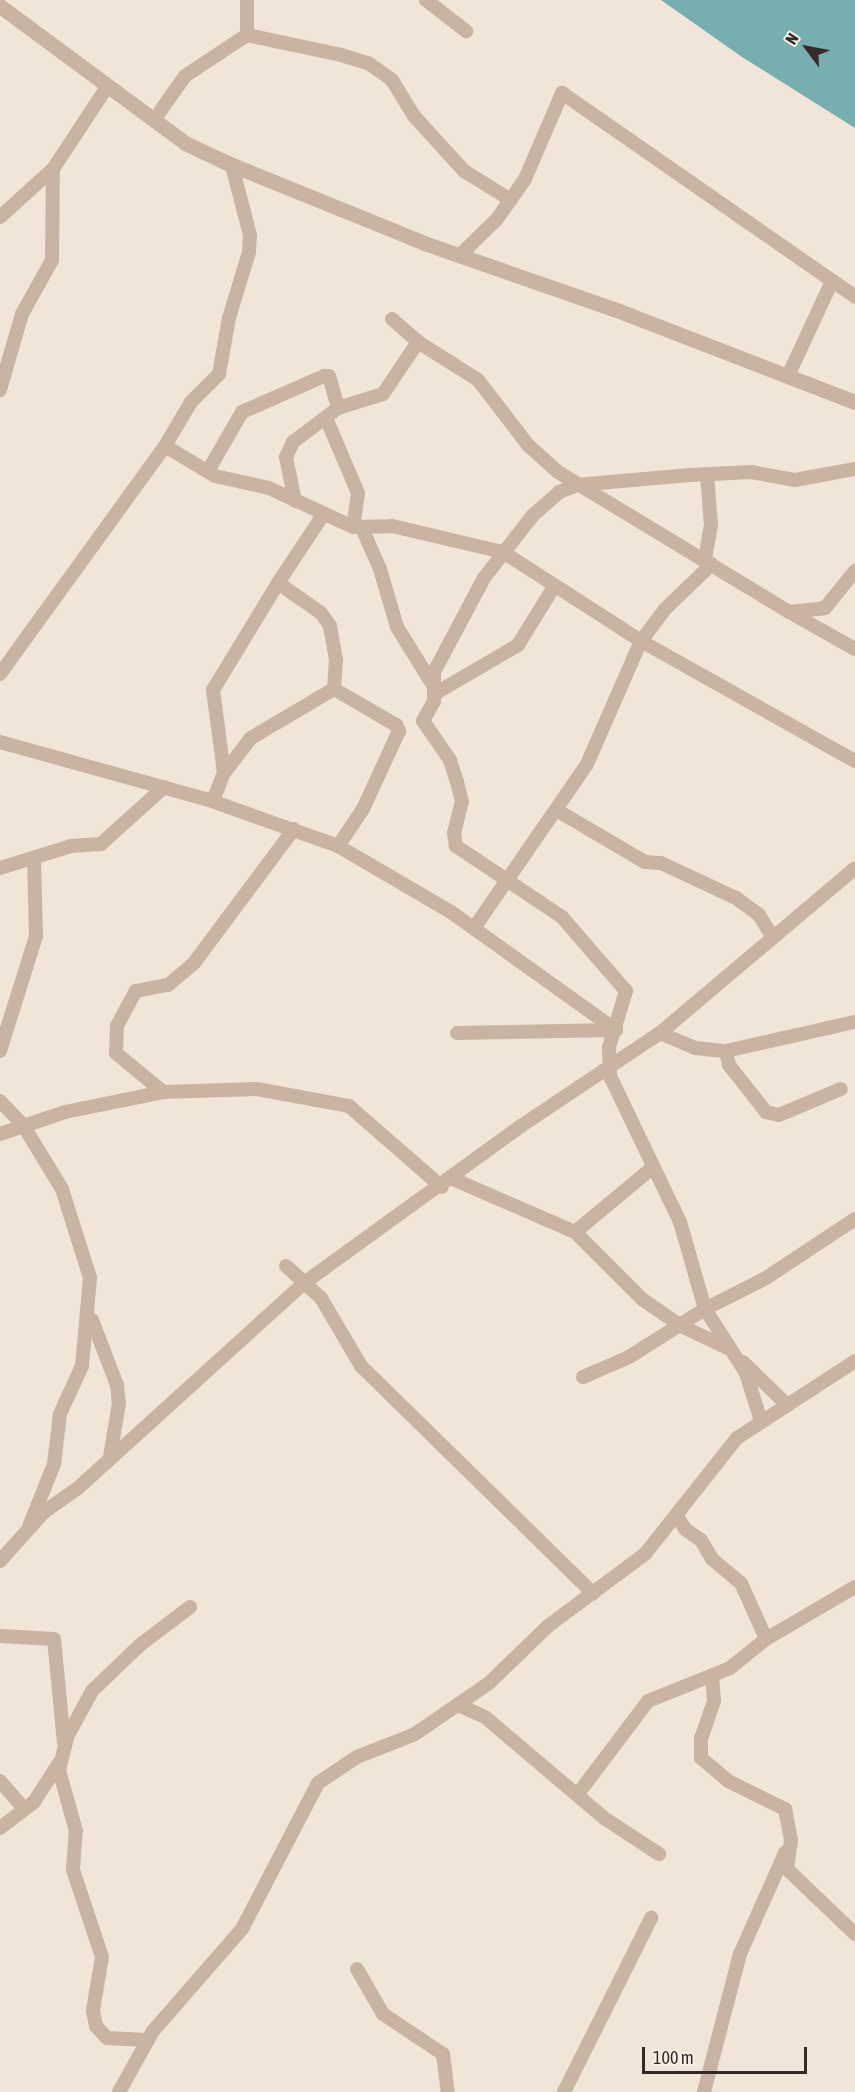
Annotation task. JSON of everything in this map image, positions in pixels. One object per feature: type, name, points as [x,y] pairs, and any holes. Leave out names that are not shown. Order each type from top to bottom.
[{"type":"street","points":[[247,0],[248,35]]},
{"type":"street","points":[[426,0],[466,31]]},
{"type":"street","points":[[0,6],[153,120],[232,166],[460,255],[855,402]]},
{"type":"street","points":[[153,120],[185,76],[248,35],[341,55],[381,70],[464,171],[512,200]]},
{"type":"street","points":[[0,217],[53,169],[107,87]]},
{"type":"street","points":[[460,255],[512,200],[525,179],[562,93],[855,297]]},
{"type":"street","points":[[0,674],[165,446],[191,402],[223,365],[229,318],[249,252],[250,235],[232,166]]},
{"type":"street","points":[[0,390],[22,314],[52,260],[53,169]]},
{"type":"street","points":[[788,376],[832,281]]},
{"type":"street","points":[[392,319],[418,342],[478,380],[528,445],[558,472],[789,612],[855,649]]},
{"type":"street","points":[[295,501],[295,480],[286,457],[290,448],[338,408],[382,394],[418,342]]},
{"type":"street","points":[[208,471],[242,412],[324,376],[329,376],[338,408]]},
{"type":"street","points":[[326,418],[358,493],[357,527],[380,569],[397,627],[434,688]]},
{"type":"street","points":[[165,446],[234,483],[269,488],[323,514],[357,527],[392,526],[503,552],[641,641],[855,761]]},
{"type":"street","points":[[548,499],[577,485],[751,472],[795,480],[855,469]]},
{"type":"street","points":[[558,472],[548,499],[484,578],[434,688],[423,721],[450,760],[458,782],[462,802],[453,842],[508,883],[569,923],[588,952],[626,991],[608,1071],[652,1168],[680,1222],[705,1309],[734,1353],[761,1421]]},
{"type":"street","points":[[474,928],[558,811],[587,764],[641,641],[664,610],[709,562],[711,525],[707,474]]},
{"type":"street","points":[[224,773],[213,690],[323,514]]},
{"type":"street","points":[[789,612],[825,608],[855,571]]},
{"type":"street","points":[[278,583],[321,613],[330,626],[336,660],[334,689]]},
{"type":"street","points":[[434,688],[518,645],[555,585]]},
{"type":"street","points":[[213,801],[224,773],[251,738],[334,689]]},
{"type":"street","points":[[334,689],[396,725],[399,731],[363,809],[338,846]]},
{"type":"street","points":[[0,742],[213,801],[338,846],[396,877],[474,928],[616,1030]]},
{"type":"street","points":[[0,868],[34,861],[71,846],[101,844],[164,787]]},
{"type":"street","points":[[558,811],[645,862],[660,863],[736,898],[759,915],[772,936]]},
{"type":"street","points":[[163,1092],[116,1053],[117,1026],[136,991],[168,985],[195,963],[294,829]]},
{"type":"street","points":[[0,1051],[36,936],[34,861]]},
{"type":"street","points":[[0,1561],[30,1526],[304,1284],[448,1183],[521,1126],[608,1071],[660,1033],[855,868]]},
{"type":"street","points":[[660,1033],[695,1048],[726,1051],[855,1022]]},
{"type":"street","points":[[457,1034],[616,1030]]},
{"type":"street","points":[[726,1051],[729,1065],[766,1112],[779,1115],[841,1089]]},
{"type":"street","points":[[0,1134],[23,1125],[163,1092],[257,1089],[334,1101],[369,1120],[448,1183],[575,1232],[642,1299],[681,1326],[719,1341],[786,1404]]},
{"type":"street","points":[[0,1101],[23,1125],[62,1190],[86,1256],[88,1309],[82,1366],[60,1414],[54,1464],[30,1526]]},
{"type":"street","points":[[575,1232],[652,1168]]},
{"type":"street","points":[[583,1377],[766,1278],[855,1219]]},
{"type":"street","points":[[286,1266],[321,1298],[361,1366],[593,1593]]},
{"type":"street","points":[[88,1309],[104,1360],[117,1385],[119,1403],[110,1457]]},
{"type":"street","points":[[119,2092],[147,2040],[192,1982],[242,1929],[318,1783],[339,1767],[415,1734],[458,1705],[593,1593],[645,1554],[737,1438],[855,1361]]},
{"type":"street","points":[[677,1516],[685,1529],[701,1539],[712,1559],[741,1583],[766,1639]]},
{"type":"street","points":[[577,1795],[648,1701],[712,1677],[766,1639],[855,1587]]},
{"type":"street","points":[[0,1828],[34,1802],[62,1755],[92,1691],[140,1645],[190,1607]]},
{"type":"street","points":[[0,1636],[54,1639],[62,1755],[59,1779],[76,1831],[73,1870],[102,1957],[93,2010],[96,2026],[107,2038],[147,2040]]},
{"type":"street","points":[[712,1677],[714,1701],[701,1738],[700,1758],[728,1781],[779,1803],[789,1822],[788,1869],[855,1934]]},
{"type":"street","points":[[458,1705],[504,1731],[577,1795],[659,1854]]},
{"type":"street","points":[[0,1781],[24,1809]]},
{"type":"street","points":[[704,2092],[740,1954],[790,1840]]},
{"type":"street","points":[[564,2092],[651,1918]]},
{"type":"street","points":[[357,1969],[383,2014],[442,2054],[448,2092]]},
{"type":"water","points":[[661,0],[855,0],[855,128],[742,57]]}]
